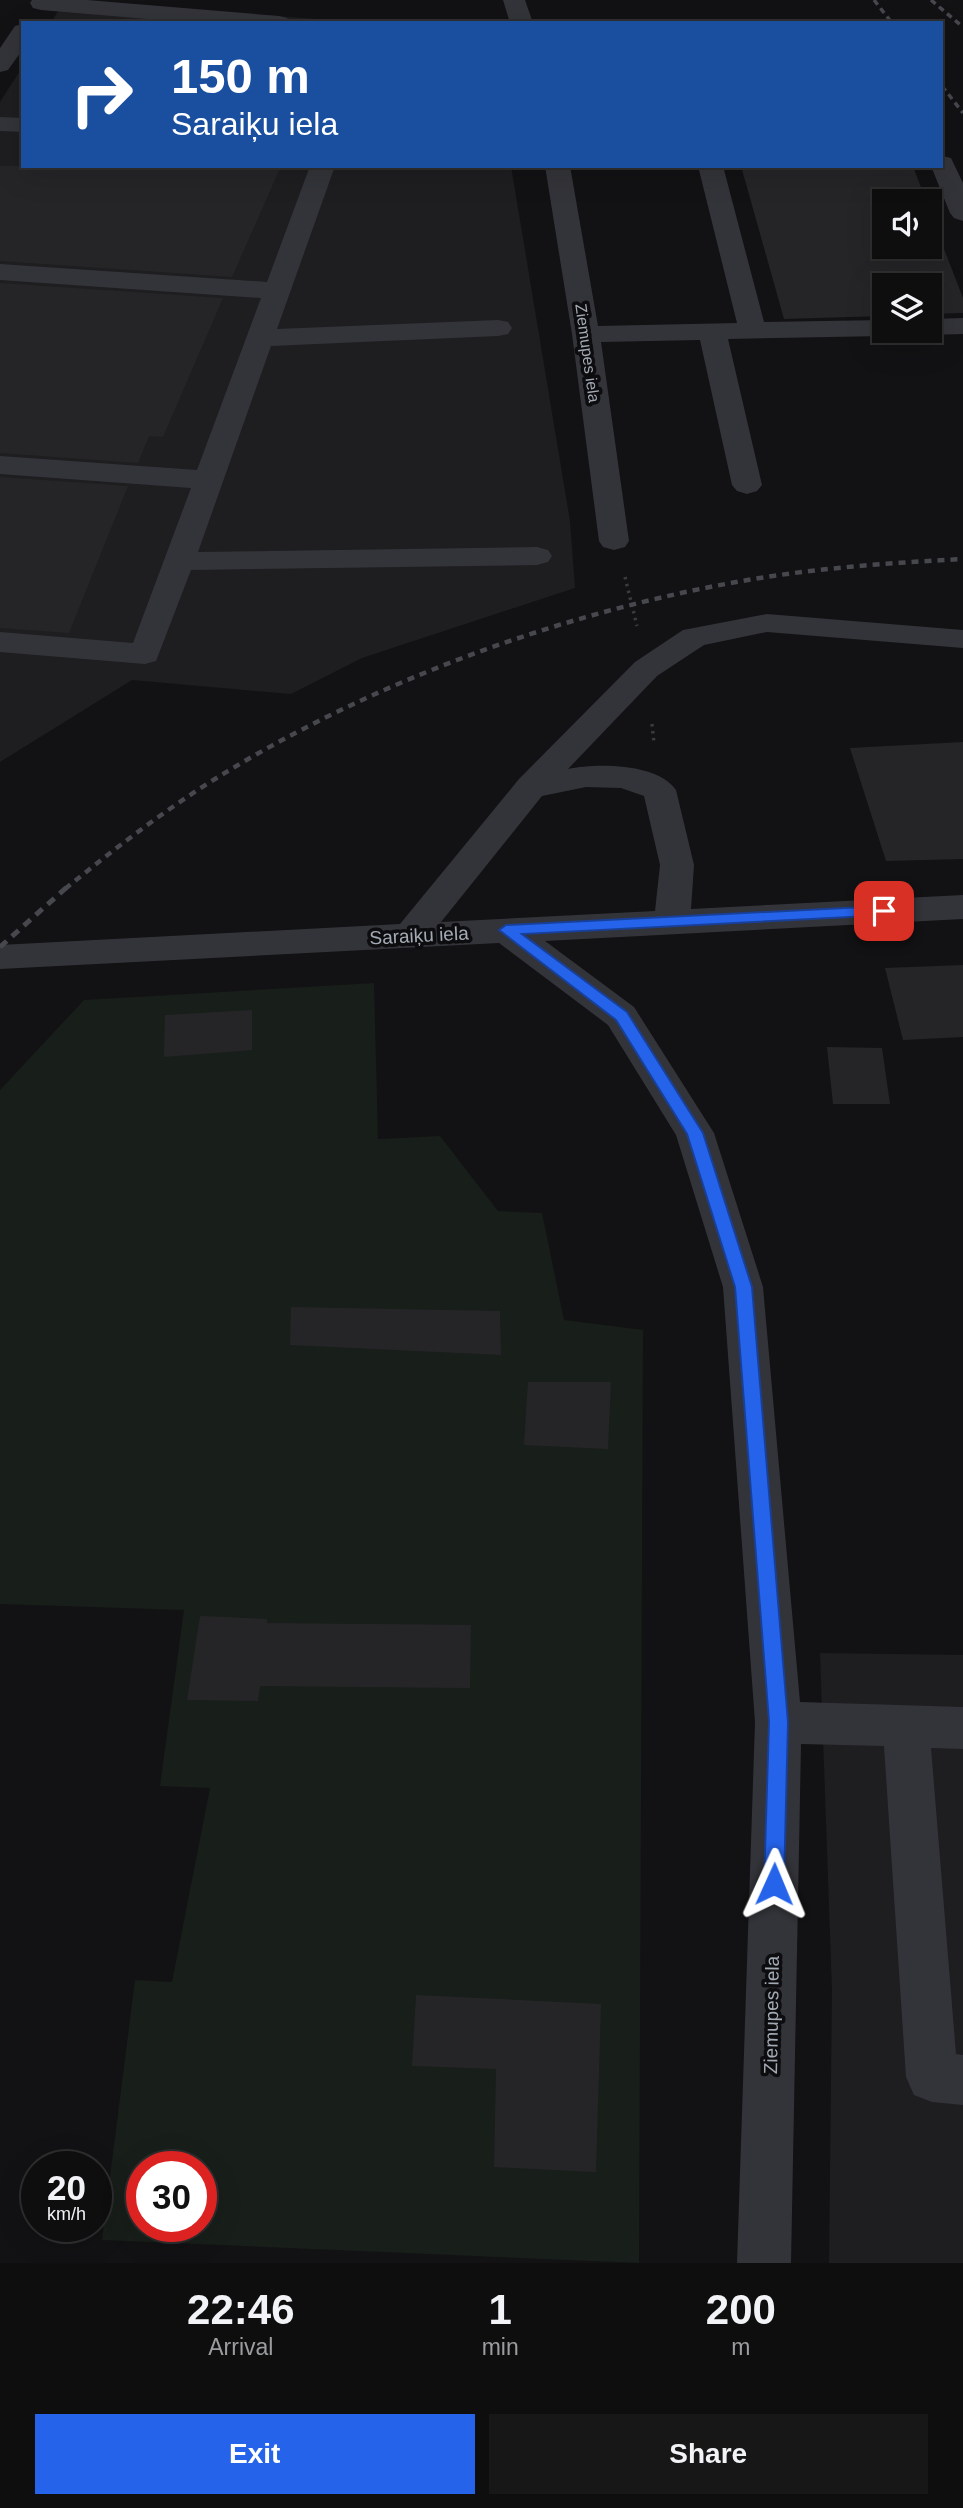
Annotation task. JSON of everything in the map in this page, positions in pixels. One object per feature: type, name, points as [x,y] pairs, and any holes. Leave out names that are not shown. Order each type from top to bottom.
[{"type":"street","points":[[514,0],[521,21]]},
{"type":"street","points":[[37,9],[244,21]]},
{"type":"street","points":[[0,65],[21,33]]},
{"type":"street","points":[[0,124],[21,125]]},
{"type":"street","points":[[943,165],[963,214]]},
{"type":"street","points":[[0,642],[145,654],[322,168]]},
{"type":"street","name":"Ziemupes iela","points":[[557,168],[586,334],[614,541]]},
{"type":"street","points":[[711,168],[752,331]]},
{"type":"street","points":[[0,272],[277,291]]},
{"type":"street","points":[[942,327],[963,326]]},
{"type":"street","points":[[260,338],[498,328]]},
{"type":"street","points":[[586,334],[872,328]]},
{"type":"street","points":[[712,331],[747,485]]},
{"type":"street","points":[[0,465],[208,480]]},
{"type":"street","points":[[179,561],[537,556]]},
{"type":"street","points":[[411,935],[531,787],[646,668],[694,637],[767,623],[963,639]]},
{"type":"street","points":[[531,787],[586,776],[625,777],[659,790],[677,865],[672,922]]},
{"type":"street","name":"Saraiķu iela","points":[[0,957],[963,907]]},
{"type":"street","name":"Ziemupes iela","points":[[506,930],[621,1016],[695,1133],[743,1287],[778,1722],[764,2263]]},
{"type":"street","points":[[778,1722],[963,1728]]},
{"type":"street","points":[[906,1726],[932,2077],[963,2080]]},
{"type":"shaded area","points":[[64,1],[346,21],[52,21]]},
{"type":"shaded area","points":[[21,69],[21,168],[511,168],[570,521],[575,588],[362,658],[291,694],[132,680],[0,762],[0,102]]},
{"type":"shaded area","points":[[374,983],[378,1139],[440,1136],[498,1211],[542,1213],[564,1320],[643,1330],[639,2263],[149,2242],[217,2242],[217,2151],[126,2151],[126,2241],[112,2240],[112,2161],[135,1980],[172,1982],[210,1788],[160,1786],[184,1610],[0,1604],[0,1090],[84,1000]]},
{"type":"shaded area","points":[[820,1653],[963,1655],[963,2263],[829,2263],[832,1990]]},
{"type":"building","points":[[0,166],[280,168],[232,277],[0,261]]},
{"type":"building","points":[[742,168],[914,168],[922,189],[872,189],[872,259],[942,259],[942,244],[963,298],[963,313],[942,314],[942,273],[872,273],[872,316],[784,319]]},
{"type":"building","points":[[0,283],[223,298],[163,437],[149,436],[138,463],[0,453]]},
{"type":"building","points":[[0,477],[128,486],[69,633],[0,628]]},
{"type":"building","points":[[963,742],[963,859],[886,861],[850,748]]},
{"type":"building","points":[[963,965],[963,1037],[903,1040],[885,968]]},
{"type":"building","points":[[252,1010],[252,1050],[164,1057],[165,1015]]},
{"type":"building","points":[[827,1047],[882,1048],[890,1104],[833,1104]]},
{"type":"building","points":[[291,1307],[500,1311],[501,1355],[290,1345]]},
{"type":"building","points":[[528,1382],[611,1382],[608,1449],[524,1445]]},
{"type":"building","points":[[200,1616],[267,1619],[267,1623],[471,1625],[470,1688],[260,1686],[258,1701],[187,1700]]},
{"type":"building","points":[[416,1995],[601,2004],[596,2172],[494,2167],[496,2069],[412,2066]]},
{"type":"railway","points":[[874,0],[890,21]]},
{"type":"railway","points":[[931,0],[963,27]]},
{"type":"railway","points":[[943,87],[963,113]]},
{"type":"railway","points":[[65,889],[176,805],[275,744],[402,682],[469,656],[536,632],[605,612],[742,581],[852,567],[963,559]]},
{"type":"railway","points":[[0,947],[67,887]]},
{"type":"route","points":[[774,1884],[778,1722],[743,1287],[695,1133],[621,1016],[506,930],[884,911]]}]
